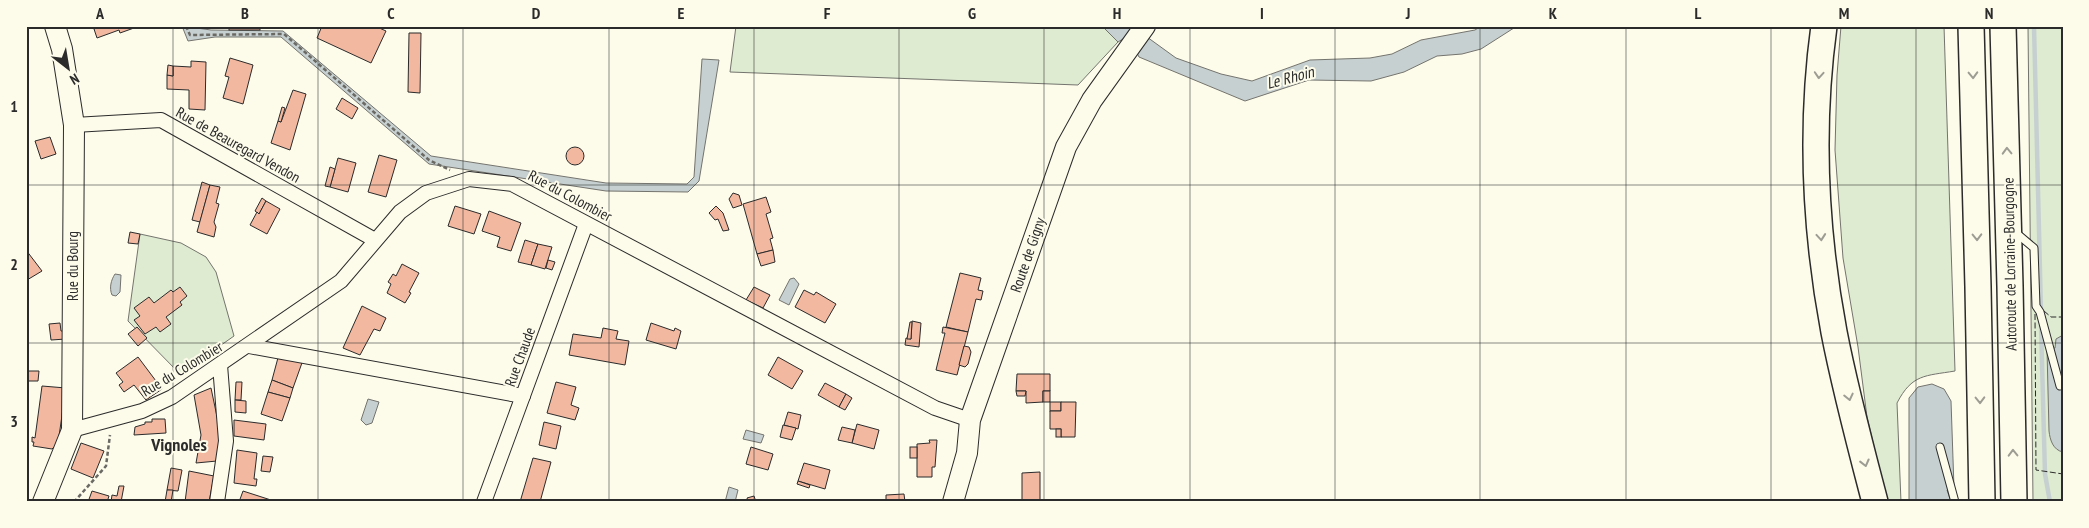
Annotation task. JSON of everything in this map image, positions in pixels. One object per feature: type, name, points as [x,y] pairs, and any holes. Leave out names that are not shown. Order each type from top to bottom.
[{"type":"highway","points":[[1824,26],[1817,94],[1816,154],[1821,244],[1836,340],[1875,502]]},
{"type":"highway","points":[[1971,26],[1982,502]]},
{"type":"highway","name":"Autoroute de Lorraine-Bourgogne","points":[[2003,26],[2014,502]]},
{"type":"street","name":"Rue du Bourg","points":[[43,502],[72,430],[74,125],[62,49],[55,26]]},
{"type":"street","name":"Route de Gigny","points":[[953,502],[967,453],[970,420],[1066,147],[1092,100],[1143,29]]},
{"type":"street","name":"Rue de Beauregard Vendon","points":[[74,125],[161,120],[375,240]]},
{"type":"street","name":"Rue du Colombier","points":[[72,430],[142,412],[172,398],[340,281],[400,212],[426,193],[469,180],[512,184],[935,408],[970,420]]},
{"type":"street","name":"Rue Chaude","points":[[484,502],[586,224]]},
{"type":"street","points":[[249,346],[523,396]]},
{"type":"street","points":[[217,502],[226,441],[220,365]]},
{"type":"lane","points":[[2009,227],[2034,248],[2036,306],[2040,312],[2060,386]]},
{"type":"lane","points":[[1940,447],[1955,502]]},
{"type":"path","points":[[186,26],[190,35],[284,34],[429,160],[469,180]]},
{"type":"path","points":[[74,502],[106,466],[110,437],[107,421]]},
{"type":"green space","points":[[736,26],[1102,26],[1118,42],[1078,85],[730,72]]},
{"type":"green space","points":[[1841,26],[1944,26],[1955,371],[1927,376],[1914,381],[1908,386],[1897,403],[1901,502],[1887,502],[1867,417],[1858,347],[1843,258],[1835,150],[1837,75]]},
{"type":"green space","points":[[2028,26],[2063,26],[2063,502],[2033,502]]},
{"type":"green space","points":[[140,234],[181,243],[206,257],[216,272],[234,336],[180,374],[128,321]]},
{"type":"water","points":[[182,26],[211,30],[283,31],[431,156],[606,183],[687,184],[694,177],[702,59],[719,60],[699,181],[688,192],[606,191],[429,164],[281,37],[215,37],[188,41]]},
{"type":"water","points":[[1102,26],[1131,26],[1136,31],[1118,42]]},
{"type":"water","name":"Le Rhoin","points":[[1481,26],[1517,26],[1481,49],[1462,54],[1437,56],[1404,72],[1371,81],[1309,80],[1245,101],[1139,57],[1136,51],[1147,37],[1176,58],[1221,74],[1252,81],[1310,60],[1370,58],[1392,54],[1421,40],[1475,30]]},
{"type":"water","points":[[115,274],[121,275],[120,292],[116,296],[112,295],[111,290]]},
{"type":"water","points":[[794,278],[799,284],[789,305],[779,300],[790,279]]},
{"type":"water","points":[[2063,335],[2063,452],[2054,447],[2049,434],[2047,350],[2055,348],[2056,339]]},
{"type":"water","points":[[1932,384],[1944,389],[1951,401],[1954,488],[1947,490],[1951,502],[1909,502],[1909,398],[1918,387]]},
{"type":"water","points":[[368,399],[379,402],[372,423],[366,425],[361,420]]},
{"type":"water","points":[[746,430],[764,435],[761,443],[743,439]]},
{"type":"water","points":[[729,487],[738,490],[735,502],[725,502]]},
{"type":"building","points":[[102,26],[134,26],[134,28],[120,33],[119,30],[97,38],[94,29]]},
{"type":"building","points":[[229,26],[260,26],[260,30],[229,30]]},
{"type":"building","points":[[322,26],[375,26],[386,31],[371,63],[317,38]]},
{"type":"building","points":[[409,33],[421,33],[420,93],[408,92]]},
{"type":"building","points":[[230,58],[253,65],[243,104],[223,98],[229,77],[225,76]]},
{"type":"building","points":[[191,61],[206,62],[205,110],[189,109],[189,90],[167,89],[167,75],[173,76],[173,66],[191,67]]},
{"type":"building","points":[[168,65],[173,66],[173,76],[167,75]]},
{"type":"building","points":[[293,90],[306,94],[290,150],[271,143],[278,121],[281,122]]},
{"type":"building","points":[[342,98],[358,108],[352,119],[336,109]]},
{"type":"building","points":[[282,107],[285,108],[281,122],[278,121]]},
{"type":"building","points":[[50,137],[56,154],[41,159],[35,141]]},
{"type":"building","points":[[575,147],[581,150],[584,156],[581,162],[575,165],[569,162],[566,156],[569,150]]},
{"type":"building","points":[[379,155],[397,160],[386,197],[368,192]]},
{"type":"building","points":[[338,158],[356,163],[348,192],[330,187]]},
{"type":"building","points":[[330,167],[335,169],[330,187],[325,186]]},
{"type":"building","points":[[202,182],[210,185],[200,222],[192,220]]},
{"type":"building","points":[[210,185],[220,187],[216,203],[219,204],[214,222],[216,227],[214,237],[197,232]]},
{"type":"building","points":[[733,193],[739,195],[742,205],[733,208],[729,199]]},
{"type":"building","points":[[766,197],[771,212],[766,214],[773,238],[770,239],[773,250],[757,254],[743,204]]},
{"type":"building","points":[[262,198],[266,201],[259,214],[255,211]]},
{"type":"building","points":[[266,201],[280,209],[267,234],[250,225]]},
{"type":"building","points":[[455,206],[481,214],[474,234],[448,226]]},
{"type":"building","points":[[716,206],[723,213],[729,230],[723,231],[718,219],[715,220],[709,213]]},
{"type":"building","points":[[489,211],[521,223],[511,251],[497,247],[500,237],[482,231]]},
{"type":"building","points":[[130,232],[140,234],[138,244],[128,243]]},
{"type":"building","points":[[525,240],[538,244],[531,265],[518,262]]},
{"type":"building","points":[[538,244],[552,247],[545,269],[531,265]]},
{"type":"building","points":[[26,250],[42,271],[27,280],[26,278]]},
{"type":"building","points":[[773,250],[775,262],[761,266],[757,254]]},
{"type":"building","points":[[548,260],[555,262],[552,270],[546,268]]},
{"type":"building","points":[[402,264],[419,273],[405,303],[387,293],[391,284],[388,282],[393,274],[396,276]]},
{"type":"building","points":[[960,273],[981,278],[978,290],[983,291],[981,300],[976,299],[968,332],[946,327]]},
{"type":"building","points":[[180,287],[187,296],[180,302],[182,305],[166,317],[171,324],[160,332],[156,327],[145,334],[134,320],[140,316],[134,308],[149,297],[154,303],[171,290],[173,292]]},
{"type":"building","points":[[754,287],[770,295],[763,308],[746,300]]},
{"type":"building","points":[[804,290],[814,295],[816,292],[836,304],[825,323],[795,307]]},
{"type":"building","points":[[362,306],[386,318],[380,331],[374,329],[360,355],[343,348]]},
{"type":"building","points":[[912,321],[921,323],[919,347],[905,345],[906,338],[911,339]]},
{"type":"building","points":[[910,322],[912,322],[911,339],[907,339]]},
{"type":"building","points":[[60,323],[61,331],[66,331],[66,339],[51,340],[49,324]]},
{"type":"building","points":[[651,323],[674,331],[675,328],[681,331],[676,349],[646,340]]},
{"type":"building","points":[[137,327],[147,338],[138,346],[128,334]]},
{"type":"building","points":[[943,327],[968,332],[957,375],[936,370],[945,333],[942,333]]},
{"type":"building","points":[[603,328],[618,331],[616,339],[629,341],[625,365],[569,355],[573,334],[601,338]]},
{"type":"building","points":[[964,346],[969,347],[971,352],[968,364],[965,367],[959,365]]},
{"type":"building","points":[[279,354],[303,360],[293,388],[272,380]]},
{"type":"building","points":[[138,357],[162,389],[146,400],[134,385],[124,392],[119,385],[123,382],[116,373]]},
{"type":"building","points":[[778,357],[803,371],[792,389],[768,375]]},
{"type":"building","points":[[26,371],[39,371],[38,381],[26,381]]},
{"type":"building","points":[[1017,374],[1050,374],[1050,391],[1043,391],[1043,402],[1026,403],[1026,391],[1016,391]]},
{"type":"building","points":[[272,380],[293,388],[290,398],[268,392]]},
{"type":"building","points":[[236,382],[242,382],[241,400],[235,400]]},
{"type":"building","points":[[556,382],[576,387],[571,405],[579,408],[575,420],[547,413]]},
{"type":"building","points":[[825,383],[846,394],[839,407],[818,395]]},
{"type":"building","points":[[42,386],[66,388],[58,443],[52,449],[33,446],[34,442],[32,442],[32,437],[35,438]]},
{"type":"building","points":[[211,388],[220,431],[217,461],[196,463],[201,435],[194,395]]},
{"type":"building","points":[[1016,391],[1026,391],[1025,396],[1017,396]]},
{"type":"building","points":[[1043,391],[1050,391],[1050,402],[1043,402]]},
{"type":"building","points":[[268,392],[290,398],[282,421],[261,414]]},
{"type":"building","points":[[846,394],[852,398],[845,410],[839,407]]},
{"type":"building","points":[[235,400],[246,401],[246,413],[235,412]]},
{"type":"building","points":[[1050,402],[1061,402],[1061,411],[1050,411]]},
{"type":"building","points":[[1061,402],[1076,402],[1075,437],[1061,437],[1061,429],[1050,429],[1050,411],[1061,411]]},
{"type":"building","points":[[788,412],[801,415],[798,429],[784,425]]},
{"type":"building","points":[[152,419],[165,419],[166,433],[134,435],[135,427],[145,424],[145,422],[152,422]]},
{"type":"building","points":[[234,420],[266,424],[264,440],[234,436]]},
{"type":"building","points":[[544,422],[561,426],[556,449],[539,445]]},
{"type":"building","points":[[857,424],[879,430],[874,449],[852,443]]},
{"type":"building","points":[[783,425],[796,428],[792,440],[780,437]]},
{"type":"building","points":[[842,427],[855,430],[852,443],[838,440]]},
{"type":"building","points":[[1056,429],[1061,429],[1061,437],[1056,437]]},
{"type":"building","points":[[929,440],[937,440],[935,467],[932,467],[932,477],[917,477],[917,444],[930,443]]},
{"type":"building","points":[[81,443],[104,451],[93,478],[71,469]]},
{"type":"building","points":[[751,447],[773,454],[768,470],[746,464]]},
{"type":"building","points":[[910,447],[917,447],[917,458],[910,458]]},
{"type":"building","points":[[237,450],[257,453],[254,479],[257,479],[256,486],[234,483]]},
{"type":"building","points":[[263,456],[273,457],[270,472],[261,471]]},
{"type":"building","points":[[533,458],[551,462],[540,502],[520,502]]},
{"type":"building","points":[[804,463],[830,470],[825,489],[798,481]]},
{"type":"building","points":[[171,468],[182,470],[178,491],[167,490]]},
{"type":"building","points":[[189,471],[214,476],[209,502],[185,502]]},
{"type":"building","points":[[1040,472],[1040,502],[1022,502],[1022,473]]},
{"type":"building","points":[[798,481],[810,485],[809,488],[797,484]]},
{"type":"building","points":[[119,486],[124,486],[121,502],[111,502],[112,495],[117,496]]},
{"type":"building","points":[[167,490],[173,490],[171,502],[165,502]]},
{"type":"building","points":[[92,491],[109,496],[107,502],[88,502]]},
{"type":"building","points":[[243,491],[274,501],[274,502],[239,502]]},
{"type":"building","points":[[904,494],[905,502],[886,502],[886,495]]},
{"type":"building","points":[[754,496],[756,502],[748,502],[747,498]]},
{"type":"waterway","points":[[2034,26],[2041,312]]},
{"type":"waterway","points":[[2041,325],[2045,474],[2050,502]]},
{"type":"fence","points":[[2044,311],[2051,317],[2063,317]]},
{"type":"fence","points":[[2035,314],[2036,470],[2063,474]]},
{"type":"district","name":"Vignoles","points":[[179,445]]}]
